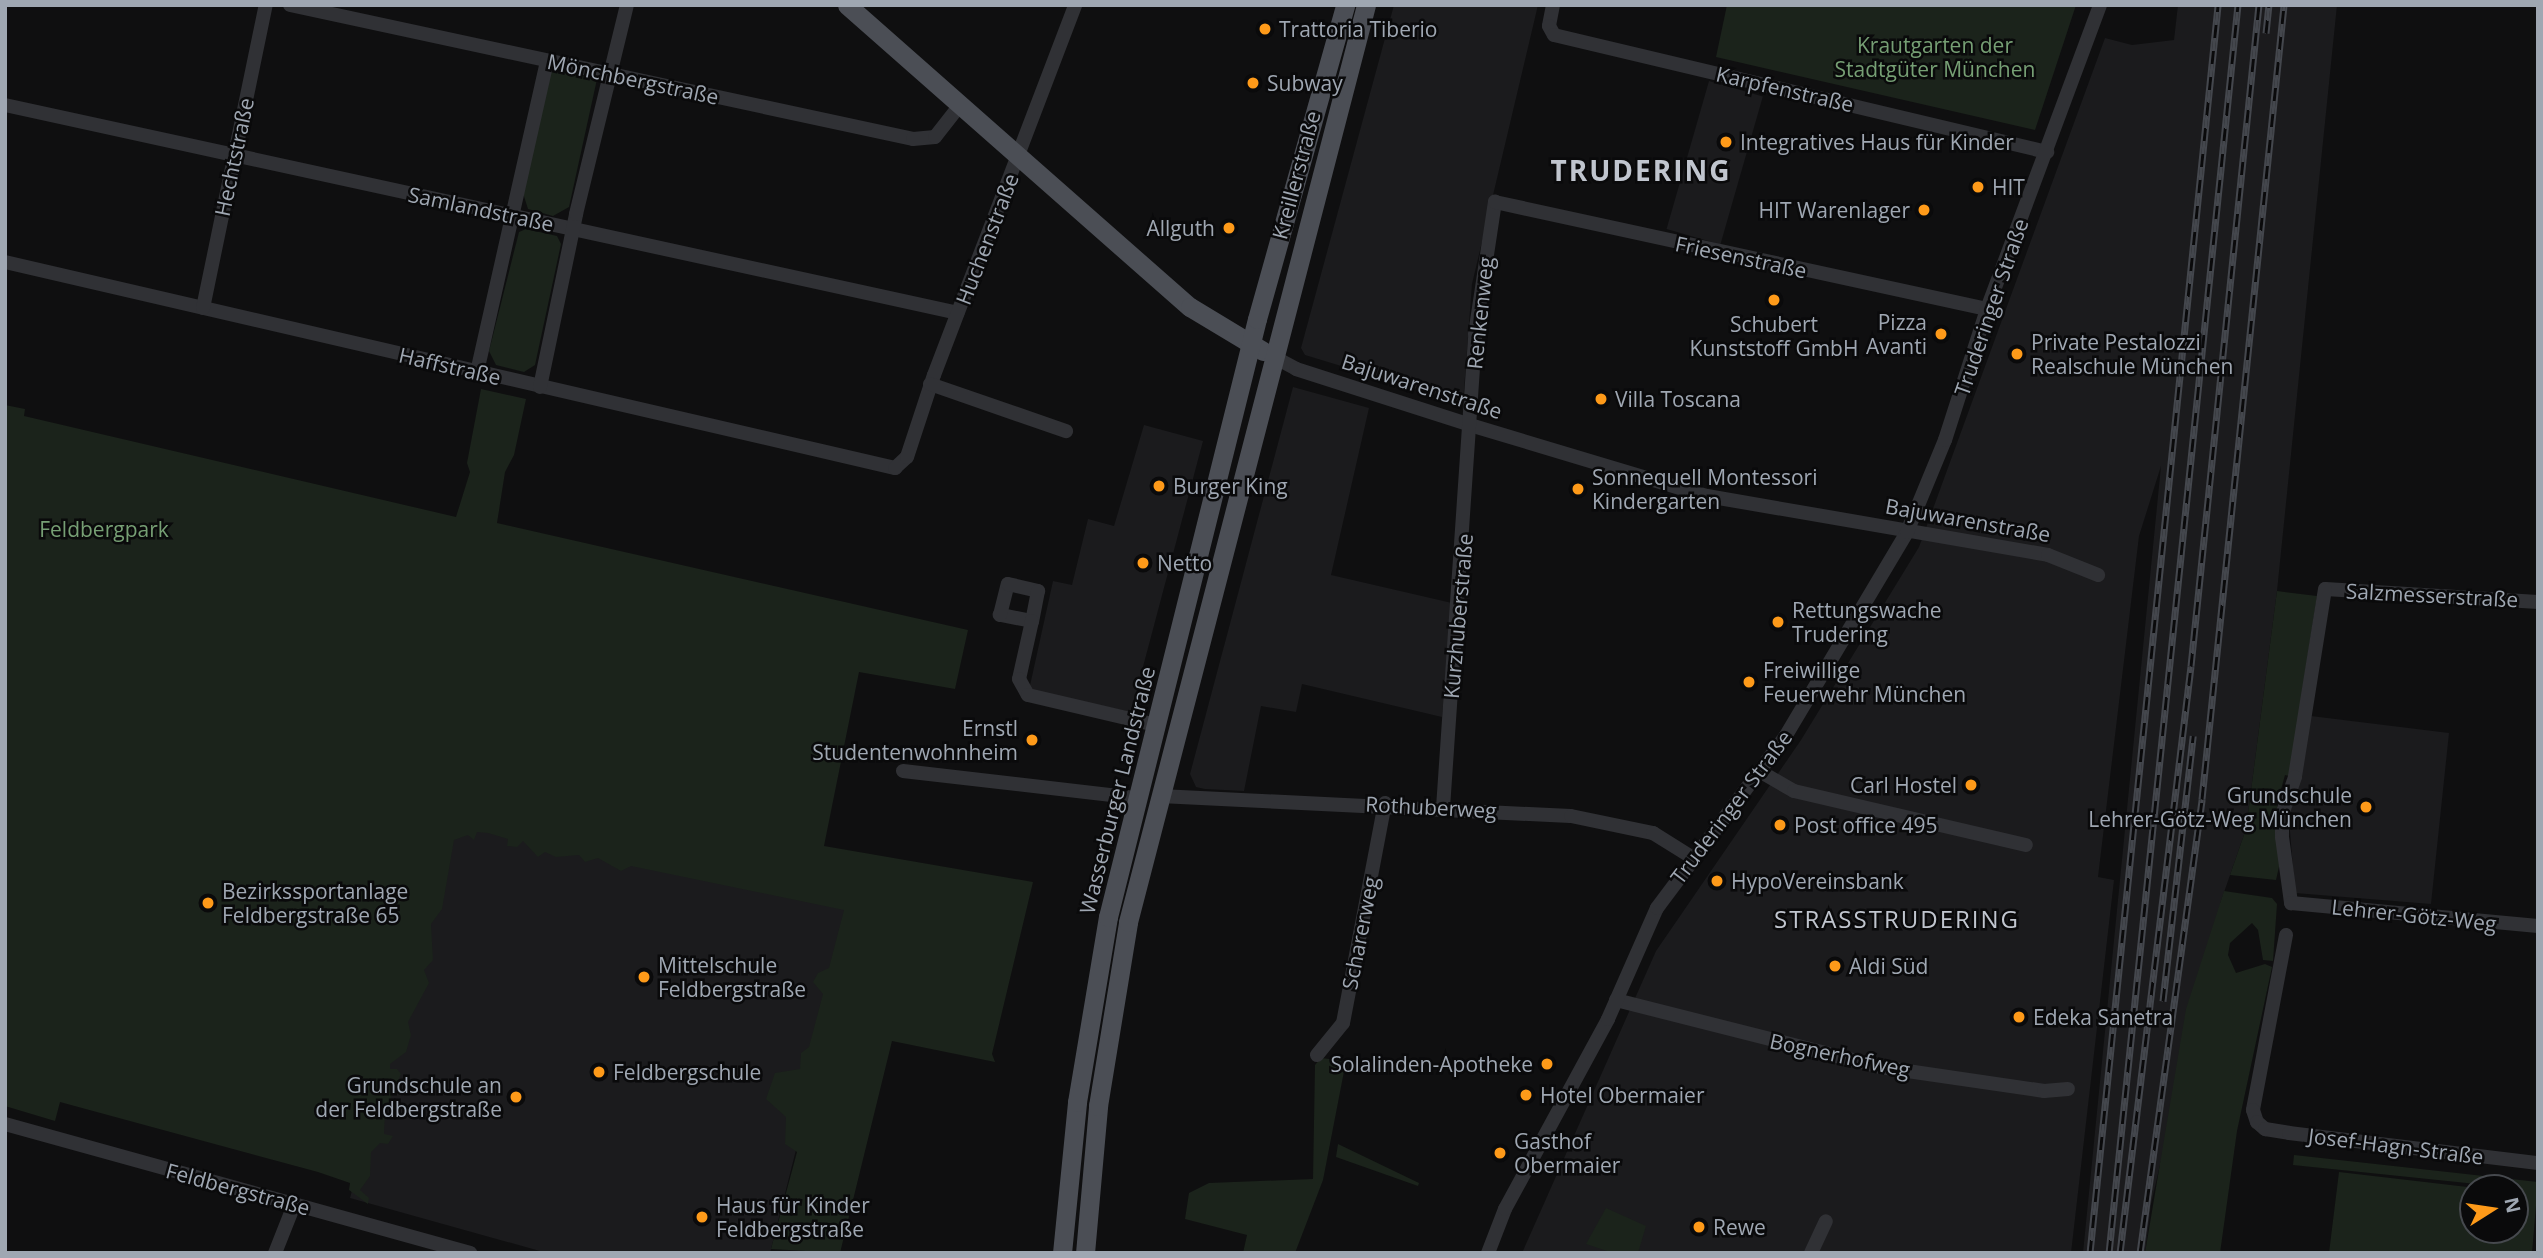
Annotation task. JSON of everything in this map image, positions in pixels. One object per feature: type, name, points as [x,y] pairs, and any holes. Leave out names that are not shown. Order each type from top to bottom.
[{"type":"main road","name":"Bajuwarenstraße","points":[[847,5],[1190,307],[1272,356]]},
{"type":"main road","name":"Kreillerstraße","points":[[1251,345],[1345,5]]},
{"type":"main road","name":"Kreillerstraße","points":[[1272,356],[1366,5]]},
{"type":"main road","name":"Wasserburger Landstraße","points":[[1062,1253],[1091,1009],[1137,798],[1251,345]]},
{"type":"main road","name":"Wasserburger Landstraße","points":[[1086,1253],[1111,1011],[1160,796],[1272,356]]},
{"type":"street","name":"Hechtstraße","points":[[203,308],[266,5]]},
{"type":"street","name":"Mönchbergstraße","points":[[290,5],[913,139],[935,137],[960,105]]},
{"type":"street","points":[[540,387],[573,229],[627,5]]},
{"type":"street","name":"Huchenstraße","points":[[895,468],[907,457],[930,384],[1075,5]]},
{"type":"street","name":"Karpfenstraße","points":[[1553,5],[1549,26],[1555,35],[2047,152]]},
{"type":"street","name":"Truderinger Straße","points":[[1488,1253],[1505,1209],[1616,1000],[1647,927],[1693,858],[1761,772],[1907,532],[1947,434],[1987,309],[2100,5]]},
{"type":"street","points":[[477,372],[547,61]]},
{"type":"street","name":"Samlandstraße","points":[[5,105],[958,313]]},
{"type":"street","name":"Friesenstraße","points":[[1495,202],[1987,309]]},
{"type":"street","name":"Renkenweg","points":[[1470,425],[1480,290],[1495,202]]},
{"type":"street","name":"Haffstraße","points":[[5,262],[895,468]]},
{"type":"street","name":"Bajuwarenstraße","points":[[1272,356],[1296,369],[1470,425],[1707,496],[2049,555],[2098,575]]},
{"type":"street","points":[[930,384],[1066,431]]},
{"type":"street","name":"Kurzhuberstraße","points":[[1443,808],[1470,425]]},
{"type":"street","name":"Salzmesserstraße","points":[[2291,903],[2282,814],[2295,777],[2325,589],[2538,602]]},
{"type":"street","points":[[1032,621],[1019,678],[1028,695],[1156,725]]},
{"type":"street","points":[[903,771],[1137,798]]},
{"type":"street","points":[[1761,772],[1794,791],[2026,845]]},
{"type":"street","name":"Rothuberweg","points":[[1160,796],[1385,803],[1607,821],[1653,832],[1693,858]]},
{"type":"street","name":"Scharerweg","points":[[1317,1055],[1343,1023],[1385,803]]},
{"type":"street","name":"Lehrer-Götz-Weg","points":[[2291,903],[2538,926]]},
{"type":"street","name":"Josef-Hagn-Straße","points":[[2286,934],[2253,1111],[2257,1122],[2265,1129],[2289,1133],[2538,1163]]},
{"type":"street","name":"Bognerhofweg","points":[[1616,1000],[1880,1067],[2044,1091],[2068,1088]]},
{"type":"street","name":"Feldbergstraße","points":[[5,1124],[470,1253]]},
{"type":"street","points":[[275,1253],[294,1205]]},
{"type":"street","points":[[1811,1253],[1826,1221]]},
{"type":"shaded area","points":[[1394,5],[1538,5],[1472,284],[1463,403],[1305,355],[1301,348]]},
{"type":"shaded area","points":[[2178,5],[2337,5],[2277,591],[2246,829],[2221,901],[2151,1204],[2145,1253],[2083,1253],[2161,466],[2139,536],[2098,877],[2114,880],[2071,1253],[1522,1253],[1656,951],[1801,740],[1919,547],[2105,38],[2132,45],[2174,40]]},
{"type":"shaded area","points":[[1709,81],[1763,96],[1720,244],[1667,229]]},
{"type":"shaded area","points":[[1293,387],[1369,408],[1331,575],[1452,603],[1442,717],[1302,684],[1296,712],[1261,706],[1244,791],[1196,787],[1190,774]]},
{"type":"shaded area","points":[[1144,425],[1203,441],[1131,712],[1029,690],[1053,581],[1072,585],[1088,519],[1114,526]]},
{"type":"shaded area","name":"Grundschule Lehrer-Götz-Weg München","points":[[2311,716],[2449,733],[2431,904],[2295,893],[2289,819]]},
{"type":"shaded area","name":"Feldbergschule","points":[[421,813],[858,904],[770,1253],[547,1253],[350,1198],[401,1000],[399,966],[425,839]]},
{"type":"green space","name":"Krautgarten der Stadtgüter München","points":[[1727,5],[2076,5],[2035,130],[1716,57]]},
{"type":"green space","points":[[551,69],[597,79],[569,207],[553,216],[528,209],[523,193]]},
{"type":"green space","points":[[526,229],[557,236],[561,244],[535,365],[524,372],[496,365],[489,351],[519,232]]},
{"type":"green space","name":"Feldbergpark","points":[[481,389],[526,399],[514,455],[505,472],[497,523],[968,630],[955,689],[859,672],[824,846],[1033,882],[992,1054],[995,1062],[892,1041],[840,1253],[771,1249],[797,1152],[785,1144],[786,1117],[766,1099],[775,1073],[800,1069],[801,1053],[809,1047],[823,994],[813,982],[818,973],[829,968],[844,910],[631,866],[621,871],[598,858],[585,862],[579,855],[556,857],[545,852],[538,857],[523,841],[517,847],[507,846],[508,839],[488,833],[477,832],[474,840],[468,835],[454,840],[442,909],[431,924],[433,960],[424,970],[429,983],[408,1022],[411,1035],[406,1052],[390,1064],[390,1069],[397,1069],[401,1074],[385,1111],[384,1134],[393,1136],[388,1144],[380,1143],[371,1152],[370,1176],[360,1190],[369,1198],[368,1204],[349,1190],[350,1183],[318,1172],[60,1102],[55,1121],[5,1106],[5,405],[25,409],[24,416],[456,517],[470,472],[467,463]]},
{"type":"green space","points":[[2277,591],[2317,596],[2289,776],[2285,775],[2277,804],[2281,858],[2276,880],[2230,875],[2246,829]]},
{"type":"green space","points":[[2224,891],[2272,898],[2277,904],[2273,961],[2263,960],[2258,930],[2252,923],[2230,943],[2228,955],[2236,973],[2265,964],[2272,967],[2237,1131],[2220,1253],[2145,1253],[2186,1009]]},
{"type":"green space","points":[[1321,1058],[1346,1061],[1323,1180],[1295,1253],[1243,1253],[1247,1235],[1185,1219],[1189,1193],[1209,1183],[1313,1179],[1315,1065]]},
{"type":"green space","points":[[1338,1144],[1419,1183],[1418,1186],[1336,1157]]},
{"type":"green space","points":[[2294,1155],[2466,1174],[2459,1174],[2459,1182],[2293,1165]]},
{"type":"green space","points":[[2339,1172],[2459,1186],[2459,1244],[2529,1244],[2529,1181],[2538,1182],[2532,1253],[2329,1253]]},
{"type":"green space","points":[[1606,1208],[1646,1226],[1638,1253],[1613,1253],[1586,1244]]},
{"type":"railway","points":[[2090,1253],[2218,5]]},
{"type":"railway","points":[[2109,1253],[2238,5]]},
{"type":"railway","points":[[2120,1253],[2191,666],[2259,5]]},
{"type":"railway","points":[[2266,33],[2269,5]]},
{"type":"railway","points":[[2140,1253],[2202,799],[2284,5]]},
{"type":"railway","points":[[2163,1001],[2193,736]]},
{"type":"place","name":"Trattoria Tiberio","points":[[1265,29]]},
{"type":"place","name":"Subway","points":[[1253,83]]},
{"type":"place","name":"Integratives Haus für Kinder","points":[[1726,142]]},
{"type":"place","name":"HIT","points":[[1978,187]]},
{"type":"place","name":"HIT Warenlager","points":[[1924,210]]},
{"type":"place","name":"Allguth","points":[[1229,228]]},
{"type":"place","name":"Schubert Kunststoff GmbH","points":[[1774,300]]},
{"type":"place","name":"Pizza Avanti","points":[[1941,334]]},
{"type":"place","name":"Private Pestalozzi Realschule München","points":[[2017,354]]},
{"type":"place","name":"Villa Toscana","points":[[1601,399]]},
{"type":"place","name":"Burger King","points":[[1159,486]]},
{"type":"place","name":"Sonnequell Montessori Kindergarten","points":[[1578,489]]},
{"type":"place","name":"Netto","points":[[1143,563]]},
{"type":"place","name":"Rettungswache Trudering","points":[[1778,622]]},
{"type":"place","name":"Freiwillige Feuerwehr München","points":[[1749,682]]},
{"type":"place","name":"Ernstl Studentenwohnheim","points":[[1032,740]]},
{"type":"place","name":"Carl Hostel","points":[[1971,785]]},
{"type":"place","name":"Grundschule Lehrer-Götz-Weg München","points":[[2366,807]]},
{"type":"place","name":"Post office 495","points":[[1780,825]]},
{"type":"place","name":"HypoVereinsbank","points":[[1717,881]]},
{"type":"place","name":"Bezirkssportanlage Feldbergstraße 65","points":[[208,903]]},
{"type":"place","name":"Aldi Süd","points":[[1835,966]]},
{"type":"place","name":"Mittelschule Feldbergstraße","points":[[644,977]]},
{"type":"place","name":"Edeka Sanetra","points":[[2019,1017]]},
{"type":"place","name":"Solalinden-Apotheke","points":[[1547,1064]]},
{"type":"place","name":"Feldbergschule","points":[[599,1072]]},
{"type":"place","name":"Hotel Obermaier","points":[[1526,1095]]},
{"type":"place","name":"Grundschule an der Feldbergstraße","points":[[516,1097]]},
{"type":"place","name":"Gasthof Obermaier","points":[[1500,1153]]},
{"type":"place","name":"Haus für Kinder Feldbergstraße","points":[[702,1217]]},
{"type":"place","name":"Rewe","points":[[1699,1227]]},
{"type":"district","name":"TRUDERING","points":[[1641,170]]},
{"type":"district","name":"STRASSTRUDERING","points":[[1897,919]]}]
